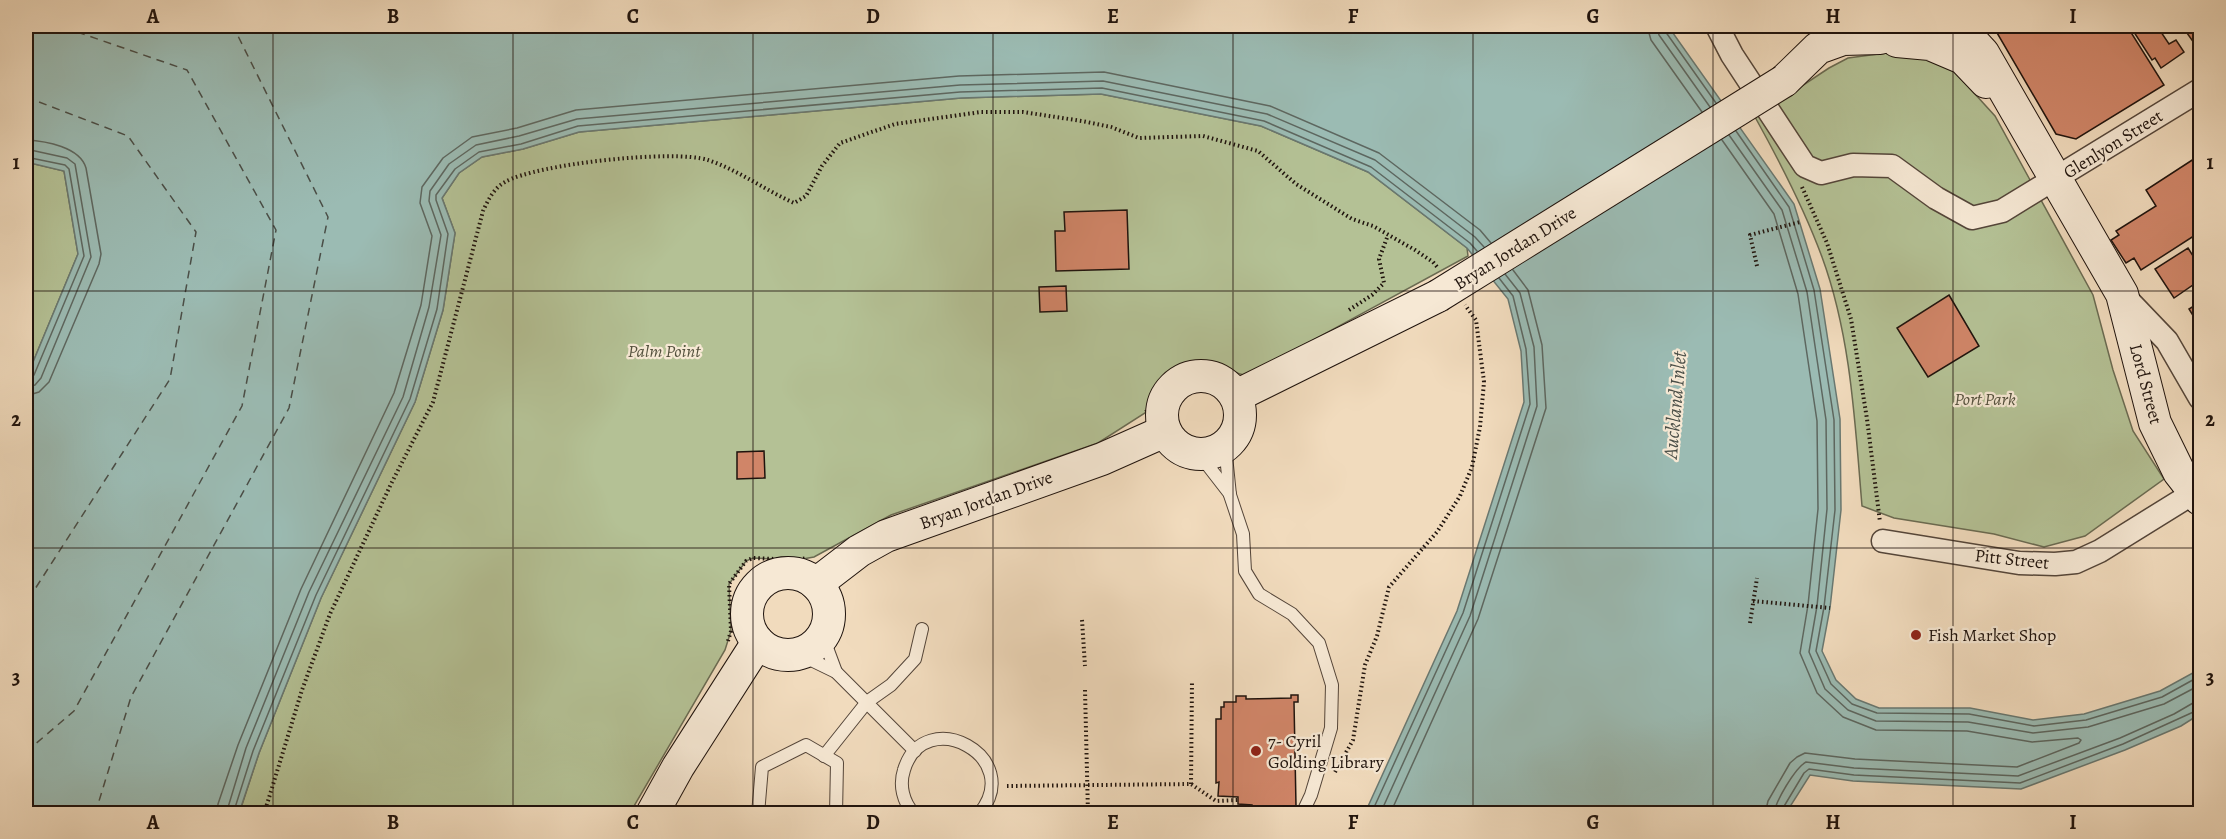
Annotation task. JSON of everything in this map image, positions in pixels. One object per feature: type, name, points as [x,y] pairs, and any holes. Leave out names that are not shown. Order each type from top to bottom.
[{"type":"main road","name":"Bryan Jordan Drive","points":[[1784,81],[1821,26]]},
{"type":"main road","points":[[1879,35],[1914,36],[1927,26]]},
{"type":"main road","name":"Lord Street","points":[[1958,26],[1983,53],[2122,294],[2155,423],[2179,472],[2198,495]]},
{"type":"main road","name":"Lord Street","points":[[1879,35],[1930,44],[1963,58],[2017,112]]},
{"type":"main road","name":"Bryan Jordan Drive","points":[[1236,396],[1447,290],[1784,81],[1818,48],[1843,39],[1879,35]]},
{"type":"main road","points":[[1203,375],[1216,378],[1236,396],[1240,409],[1239,423],[1234,436],[1212,450],[1185,451],[1173,443],[1165,431],[1162,418],[1163,405],[1168,393],[1178,383],[1190,377],[1203,375]]},
{"type":"main road","name":"Bryan Jordan Drive","points":[[816,584],[859,551],[886,536],[1102,459],[1165,431]]},
{"type":"main road","points":[[792,573],[805,576],[816,584],[825,595],[829,609],[828,623],[811,646],[784,655],[769,651],[758,642],[751,632],[747,609],[750,598],[757,588],[766,579],[779,574],[792,573]]},
{"type":"main road","points":[[652,813],[758,642]]},
{"type":"street","name":"Glenlyon Street","points":[[1717,26],[1732,55],[1805,166],[1821,173],[1853,165],[1892,166],[1936,198],[1972,218],[2002,211],[2200,90]]},
{"type":"street","name":"Lord Street","points":[[2122,294],[2167,341],[2200,398]]},
{"type":"street","name":"Pitt Street","points":[[1883,541],[2019,563],[2076,562],[2100,551],[2198,495]]},
{"type":"lane","points":[[1212,450],[1230,495]]},
{"type":"lane","points":[[1212,450],[1243,534],[1245,571],[1258,594],[1292,614],[1319,643],[1332,685],[1331,728],[1311,795],[1302,813]]},
{"type":"lane","points":[[824,756],[867,702],[891,685],[915,659],[922,629]]},
{"type":"lane","points":[[811,646],[915,751]]},
{"type":"lane","points":[[811,646],[836,672]]},
{"type":"lane","points":[[914,813],[908,808],[903,794],[902,778],[906,763],[915,751],[927,743],[941,739],[955,739],[969,745],[980,754],[987,766],[991,780],[990,794],[979,813]]},
{"type":"lane","points":[[758,813],[762,768],[806,745],[837,763],[836,813]]},
{"type":"path","points":[[264,813],[302,690],[330,614],[391,484],[434,402],[483,211],[490,195],[504,182],[532,172],[623,158],[687,156],[707,160],[794,203],[806,196],[822,166],[840,143],[895,124],[981,112],[1023,112],[1092,123],[1111,127],[1139,138],[1203,136],[1258,151],[1296,184],[1352,219],[1373,226],[1433,262],[1447,290],[1476,320],[1484,382],[1480,427],[1472,467],[1460,496],[1437,532],[1389,587],[1377,636],[1365,665],[1353,740],[1330,782]]},
{"type":"path","points":[[1799,181],[1827,243],[1851,319],[1883,541]]},
{"type":"path","points":[[1757,266],[1750,235],[1800,222]]},
{"type":"path","points":[[1750,623],[1757,578]]},
{"type":"path","points":[[1753,601],[1830,608]]},
{"type":"path","points":[[1082,620],[1085,666]]},
{"type":"path","points":[[1191,784],[1192,681]]},
{"type":"path","points":[[1085,690],[1088,813]]},
{"type":"path","points":[[1007,786],[1191,784],[1216,801],[1238,800]]},
{"type":"green space","name":"Port Park","points":[[1886,53],[1919,53],[1955,72],[1995,116],[2093,295],[2113,370],[2133,431],[2164,479],[2085,536],[2044,547],[1994,534],[1894,518],[1862,506],[1846,349],[1832,287],[1799,203],[1755,117],[1848,58]]},
{"type":"green space","name":"Palm Point","points":[[1101,94],[1261,126],[1368,172],[1467,248],[1468,256],[1247,376],[1203,363],[1170,377],[1145,413],[1098,443],[891,515],[814,557],[797,560],[753,558],[746,561],[729,584],[731,631],[725,650],[630,813],[239,814],[259,753],[321,598],[415,402],[443,310],[455,233],[442,198],[459,173],[482,157],[523,149],[579,132],[961,98]]},
{"type":"green space","points":[[26,162],[64,171],[78,254],[26,379]]},
{"type":"water","name":"Auckland Inlet","points":[[26,26],[1668,26],[1794,204],[1820,289],[1840,419],[1841,510],[1830,608],[1822,651],[1836,680],[1856,699],[1879,708],[1970,708],[2033,720],[2084,714],[2160,691],[2200,669],[2200,714],[2181,726],[2125,750],[2021,789],[1853,781],[1810,775],[1786,813],[1365,813],[1457,611],[1524,402],[1521,351],[1508,299],[1467,248],[1368,172],[1261,126],[1101,94],[961,98],[579,132],[523,149],[482,157],[459,173],[442,198],[455,233],[443,310],[415,402],[321,598],[259,753],[239,813],[26,813],[26,379],[78,254],[64,171],[26,162]]},
{"type":"building","points":[[1993,26],[2127,26],[2164,85],[2076,139],[2056,134]]},
{"type":"building","points":[[2130,26],[2157,26],[2169,44],[2176,40],[2184,52],[2161,68],[2155,58],[2152,60]]},
{"type":"building","points":[[2182,26],[2200,26],[2200,38],[2194,43]]},
{"type":"building","points":[[2200,155],[2200,206],[2195,209],[2200,219],[2200,232],[2141,270],[2134,258],[2126,263],[2111,240],[2119,235],[2116,231],[2156,206],[2146,190]]},
{"type":"building","points":[[1127,210],[1129,269],[1056,271],[1055,231],[1065,231],[1064,212]]},
{"type":"building","points":[[2188,248],[2200,267],[2200,280],[2174,298],[2155,269]]},
{"type":"building","points":[[1066,286],[1067,311],[1040,312],[1039,287]]},
{"type":"building","points":[[1949,295],[1979,346],[1928,377],[1897,328]]},
{"type":"building","points":[[2200,302],[2200,327],[2189,309]]},
{"type":"building","points":[[764,451],[765,478],[737,479],[737,452]]},
{"type":"building","name":"7- Cyril Golding Library","points":[[1291,695],[1298,695],[1298,702],[1294,702],[1296,806],[1252,807],[1252,805],[1238,804],[1238,797],[1218,796],[1216,719],[1221,719],[1221,707],[1224,707],[1224,702],[1236,702],[1236,696],[1246,696],[1246,699],[1291,698]]},
{"type":"ferry route","points":[[26,752],[74,711],[242,406],[276,230],[187,70],[60,26]]},
{"type":"ferry route","points":[[95,814],[131,697],[289,408],[328,217],[235,30],[219,26]]},
{"type":"ferry route","points":[[26,97],[128,136],[196,232],[170,379],[26,603]]},
{"type":"place","name":"Fish Market Shop","points":[[1916,635]]},
{"type":"place","name":"7- Cyril Golding Library","points":[[1256,751]]}]
